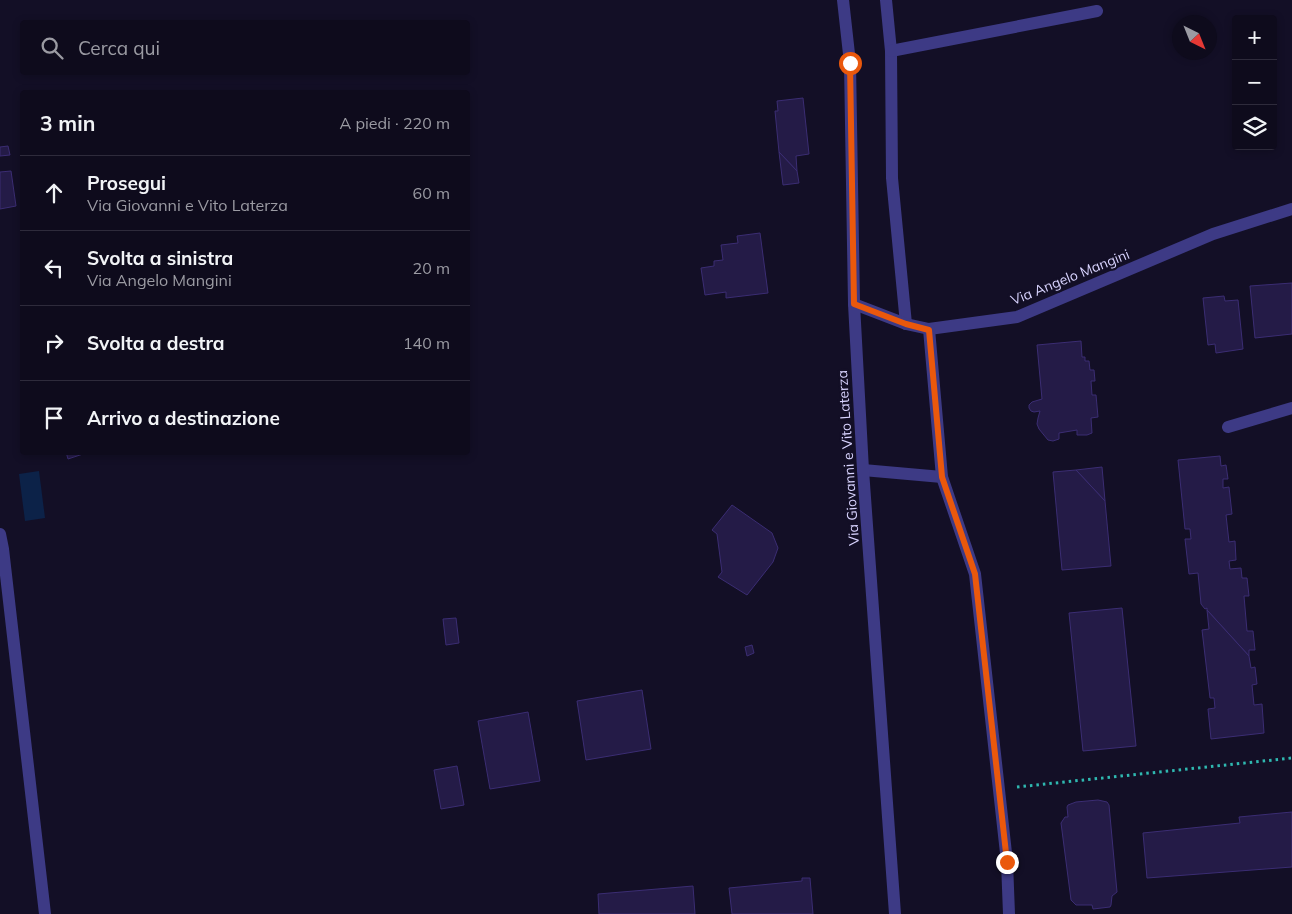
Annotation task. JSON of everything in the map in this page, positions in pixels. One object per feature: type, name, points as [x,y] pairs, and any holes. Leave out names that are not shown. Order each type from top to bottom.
[{"type":"street","name":"Via Giovanni e Vito Laterza","points":[[843,0],[850,63],[854,304],[863,470],[895,914]]},
{"type":"street","points":[[886,0],[891,51],[892,178],[906,324]]},
{"type":"street","points":[[891,51],[1097,11]]},
{"type":"street","name":"Via Angelo Mangini","points":[[854,304],[906,324],[929,330],[1017,316],[1213,234],[1292,209]]},
{"type":"street","points":[[929,330],[942,477],[975,574],[1007,862],[1010,914]]},
{"type":"street","points":[[1228,427],[1292,408]]},
{"type":"street","points":[[863,470],[942,477]]},
{"type":"street","points":[[0,534],[45,914]]},
{"type":"path","points":[[999,789],[1292,758]]},
{"type":"water","points":[[39,471],[45,518],[25,521],[19,474]]},
{"type":"building","points":[[803,98],[809,154],[796,156],[797,171],[779,152],[775,111],[778,111],[777,101]]},
{"type":"building","points":[[8,146],[10,155],[0,156],[0,147]]},
{"type":"building","points":[[779,152],[797,171],[799,183],[783,185]]},
{"type":"building","points":[[11,171],[16,206],[0,209],[0,172]]},
{"type":"building","points":[[760,233],[768,293],[726,298],[726,292],[705,295],[701,268],[714,266],[714,261],[723,260],[721,245],[738,243],[737,236]]},
{"type":"building","points":[[1292,283],[1292,334],[1255,338],[1250,286]]},
{"type":"building","points":[[1224,296],[1225,301],[1238,300],[1243,349],[1216,353],[1215,344],[1208,345],[1203,298]]},
{"type":"building","points":[[1081,341],[1082,357],[1085,357],[1085,361],[1089,361],[1090,370],[1094,370],[1095,381],[1091,381],[1092,395],[1096,395],[1098,417],[1091,418],[1092,433],[1077,435],[1077,430],[1059,433],[1059,439],[1048,440],[1037,424],[1040,411],[1034,412],[1029,408],[1032,402],[1042,399],[1037,345]]},
{"type":"building","points":[[67,455],[80,455],[68,459]]},
{"type":"building","points":[[1220,456],[1221,466],[1226,465],[1228,479],[1223,479],[1223,488],[1229,487],[1232,514],[1226,515],[1229,542],[1235,541],[1236,560],[1229,561],[1230,569],[1241,568],[1242,578],[1247,578],[1249,596],[1244,596],[1247,631],[1253,631],[1255,650],[1249,650],[1249,656],[1207,608],[1205,609],[1201,604],[1198,573],[1189,574],[1185,539],[1191,539],[1190,529],[1185,529],[1178,460]]},
{"type":"building","points":[[1102,467],[1105,501],[1076,470]]},
{"type":"building","points":[[1076,470],[1105,501],[1111,566],[1062,570],[1053,472]]},
{"type":"building","points":[[732,505],[772,533],[778,548],[773,562],[747,595],[718,577],[722,572],[717,534],[712,530]]},
{"type":"building","points":[[1122,608],[1136,746],[1083,751],[1069,613]]},
{"type":"building","points":[[1207,610],[1249,656],[1251,668],[1255,667],[1257,684],[1252,685],[1254,705],[1262,704],[1264,733],[1211,739],[1208,709],[1215,708],[1214,698],[1210,698],[1202,630],[1209,629]]},
{"type":"building","points":[[456,618],[459,643],[446,645],[443,619]]},
{"type":"building","points":[[752,645],[754,653],[747,656],[745,647]]},
{"type":"building","points":[[642,690],[651,749],[586,760],[577,701]]},
{"type":"building","points":[[528,712],[540,781],[490,789],[478,721]]},
{"type":"building","points":[[457,766],[464,805],[441,809],[434,770]]},
{"type":"building","points":[[1098,800],[1107,802],[1109,805],[1117,892],[1112,896],[1110,907],[1093,909],[1092,905],[1076,905],[1071,900],[1061,823],[1065,817],[1068,817],[1068,805],[1076,802]]},
{"type":"building","points":[[1292,812],[1292,867],[1147,878],[1143,833],[1240,823],[1239,817]]},
{"type":"building","points":[[802,878],[810,878],[813,914],[732,914],[729,888],[802,881]]},
{"type":"building","points":[[693,886],[695,914],[599,914],[598,894]]},
{"type":"route","points":[[850,63],[854,304],[906,324],[929,330],[942,477],[975,574],[1007,862]]}]
